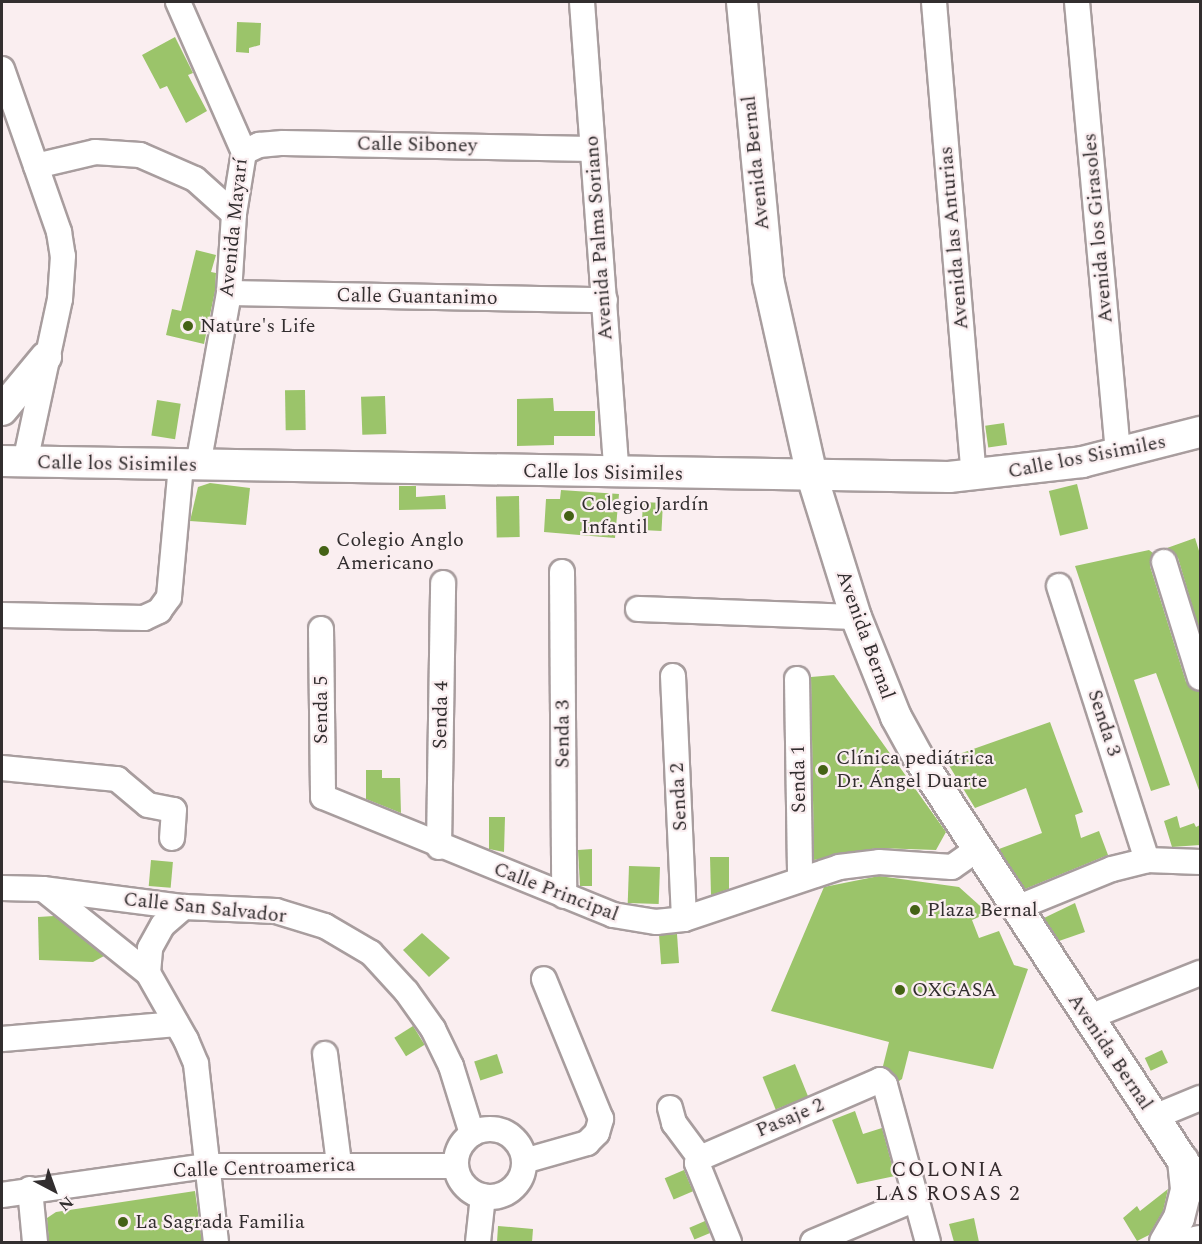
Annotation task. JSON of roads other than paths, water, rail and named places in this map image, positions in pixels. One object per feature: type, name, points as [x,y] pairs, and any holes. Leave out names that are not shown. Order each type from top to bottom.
[{"type":"main road","name":"Avenida Bernal","points":[[742,2],[768,279],[812,476],[856,617],[896,717],[975,850],[1200,1187]]},
{"type":"main road","points":[[2,410],[46,357]]},
{"type":"main road","name":"Calle los Sisimiles","points":[[13,461],[617,474],[974,475],[1118,454],[1200,432]]},
{"type":"main road","points":[[1165,1242],[1179,1218],[1186,1189],[1183,1160]]},
{"type":"main road","points":[[1195,1242],[1200,1241]]},
{"type":"street","name":"Avenida Mayarí","points":[[2,615],[144,618],[159,611],[169,597],[189,466],[229,292],[234,214],[244,152],[178,2]]},
{"type":"street","name":"Avenida Palma Soriano","points":[[582,2],[617,474]]},
{"type":"street","name":"Avenida las Anturias","points":[[933,2],[974,475]]},
{"type":"street","name":"Avenida los Girasoles","points":[[1077,2],[1118,454]]},
{"type":"street","points":[[2,69],[59,232],[63,256],[60,299],[46,357],[13,461]]},
{"type":"street","name":"Calle Siboney","points":[[244,152],[258,145],[283,143],[592,148]]},
{"type":"street","points":[[36,166],[95,152],[140,155],[195,179],[234,214]]},
{"type":"street","name":"Calle Guantanimo","points":[[229,292],[605,300]]},
{"type":"street","points":[[1164,562],[1200,678]]},
{"type":"street","name":"Senda 3","points":[[562,572],[564,896]]},
{"type":"street","name":"Senda 4","points":[[439,847],[443,583]]},
{"type":"street","name":"Senda 3","points":[[1059,586],[1147,860]]},
{"type":"street","points":[[638,609],[856,617]]},
{"type":"street","name":"Senda 5","points":[[321,629],[321,791]]},
{"type":"street","name":"Senda 2","points":[[673,676],[684,919]]},
{"type":"street","name":"Senda 1","points":[[797,679],[800,879]]},
{"type":"street","points":[[2,768],[117,778],[148,805],[174,810],[172,838]]},
{"type":"street","name":"Calle Principal","points":[[321,791],[328,801],[439,847],[628,919],[684,919],[800,879],[862,863],[952,867],[975,850]]},
{"type":"street","points":[[1014,909],[1112,869],[1147,860],[1200,862]]},
{"type":"street","name":"Calle San Salvador","points":[[2,888],[43,889],[184,907],[276,911],[325,926],[372,953],[406,991],[433,1029],[451,1066],[472,1134]]},
{"type":"street","points":[[43,889],[148,973],[196,1064],[216,1242]]},
{"type":"street","points":[[148,973],[150,948],[163,925],[184,907]]},
{"type":"street","points":[[1087,1018],[1200,973]]},
{"type":"street","points":[[524,1161],[583,1145],[595,1137],[600,1125],[600,1114],[544,979]]},
{"type":"street","points":[[2,1039],[176,1024]]},
{"type":"street","points":[[326,1054],[339,1163]]},
{"type":"street","name":"Pasaje 2","points":[[699,1160],[880,1080],[885,1085],[916,1198]]},
{"type":"street","points":[[1154,1117],[1200,1098]]},
{"type":"street","points":[[670,1108],[674,1123],[699,1160],[729,1242]]},
{"type":"street","points":[[487,1129],[503,1131],[516,1140],[524,1161],[519,1179],[508,1192],[483,1196],[464,1186],[455,1166],[461,1144],[472,1134],[487,1129]]},
{"type":"street","name":"Calle Centroamerica","points":[[2,1196],[30,1189],[207,1166],[339,1163],[455,1166]]},
{"type":"street","points":[[30,1189],[35,1242]]},
{"type":"street","points":[[478,1242],[483,1196]]},
{"type":"street","points":[[813,1242],[916,1198],[928,1242]]},
{"type":"place","name":"Nature's Life","points":[[188,326]]},
{"type":"place","name":"Colegio Jardín Infantil","points":[[569,516]]},
{"type":"place","name":"Colegio Anglo Americano","points":[[324,551]]},
{"type":"place","name":"Clínica pediátrica Dr. Ángel Duarte","points":[[823,770]]},
{"type":"place","name":"Plaza Bernal","points":[[915,910]]},
{"type":"place","name":"OXGASA","points":[[900,990]]},
{"type":"place","name":"La Sagrada Familia","points":[[123,1222]]},
{"type":"district","name":"COLONIA LAS ROSAS 2","points":[[948,1182]]}]
